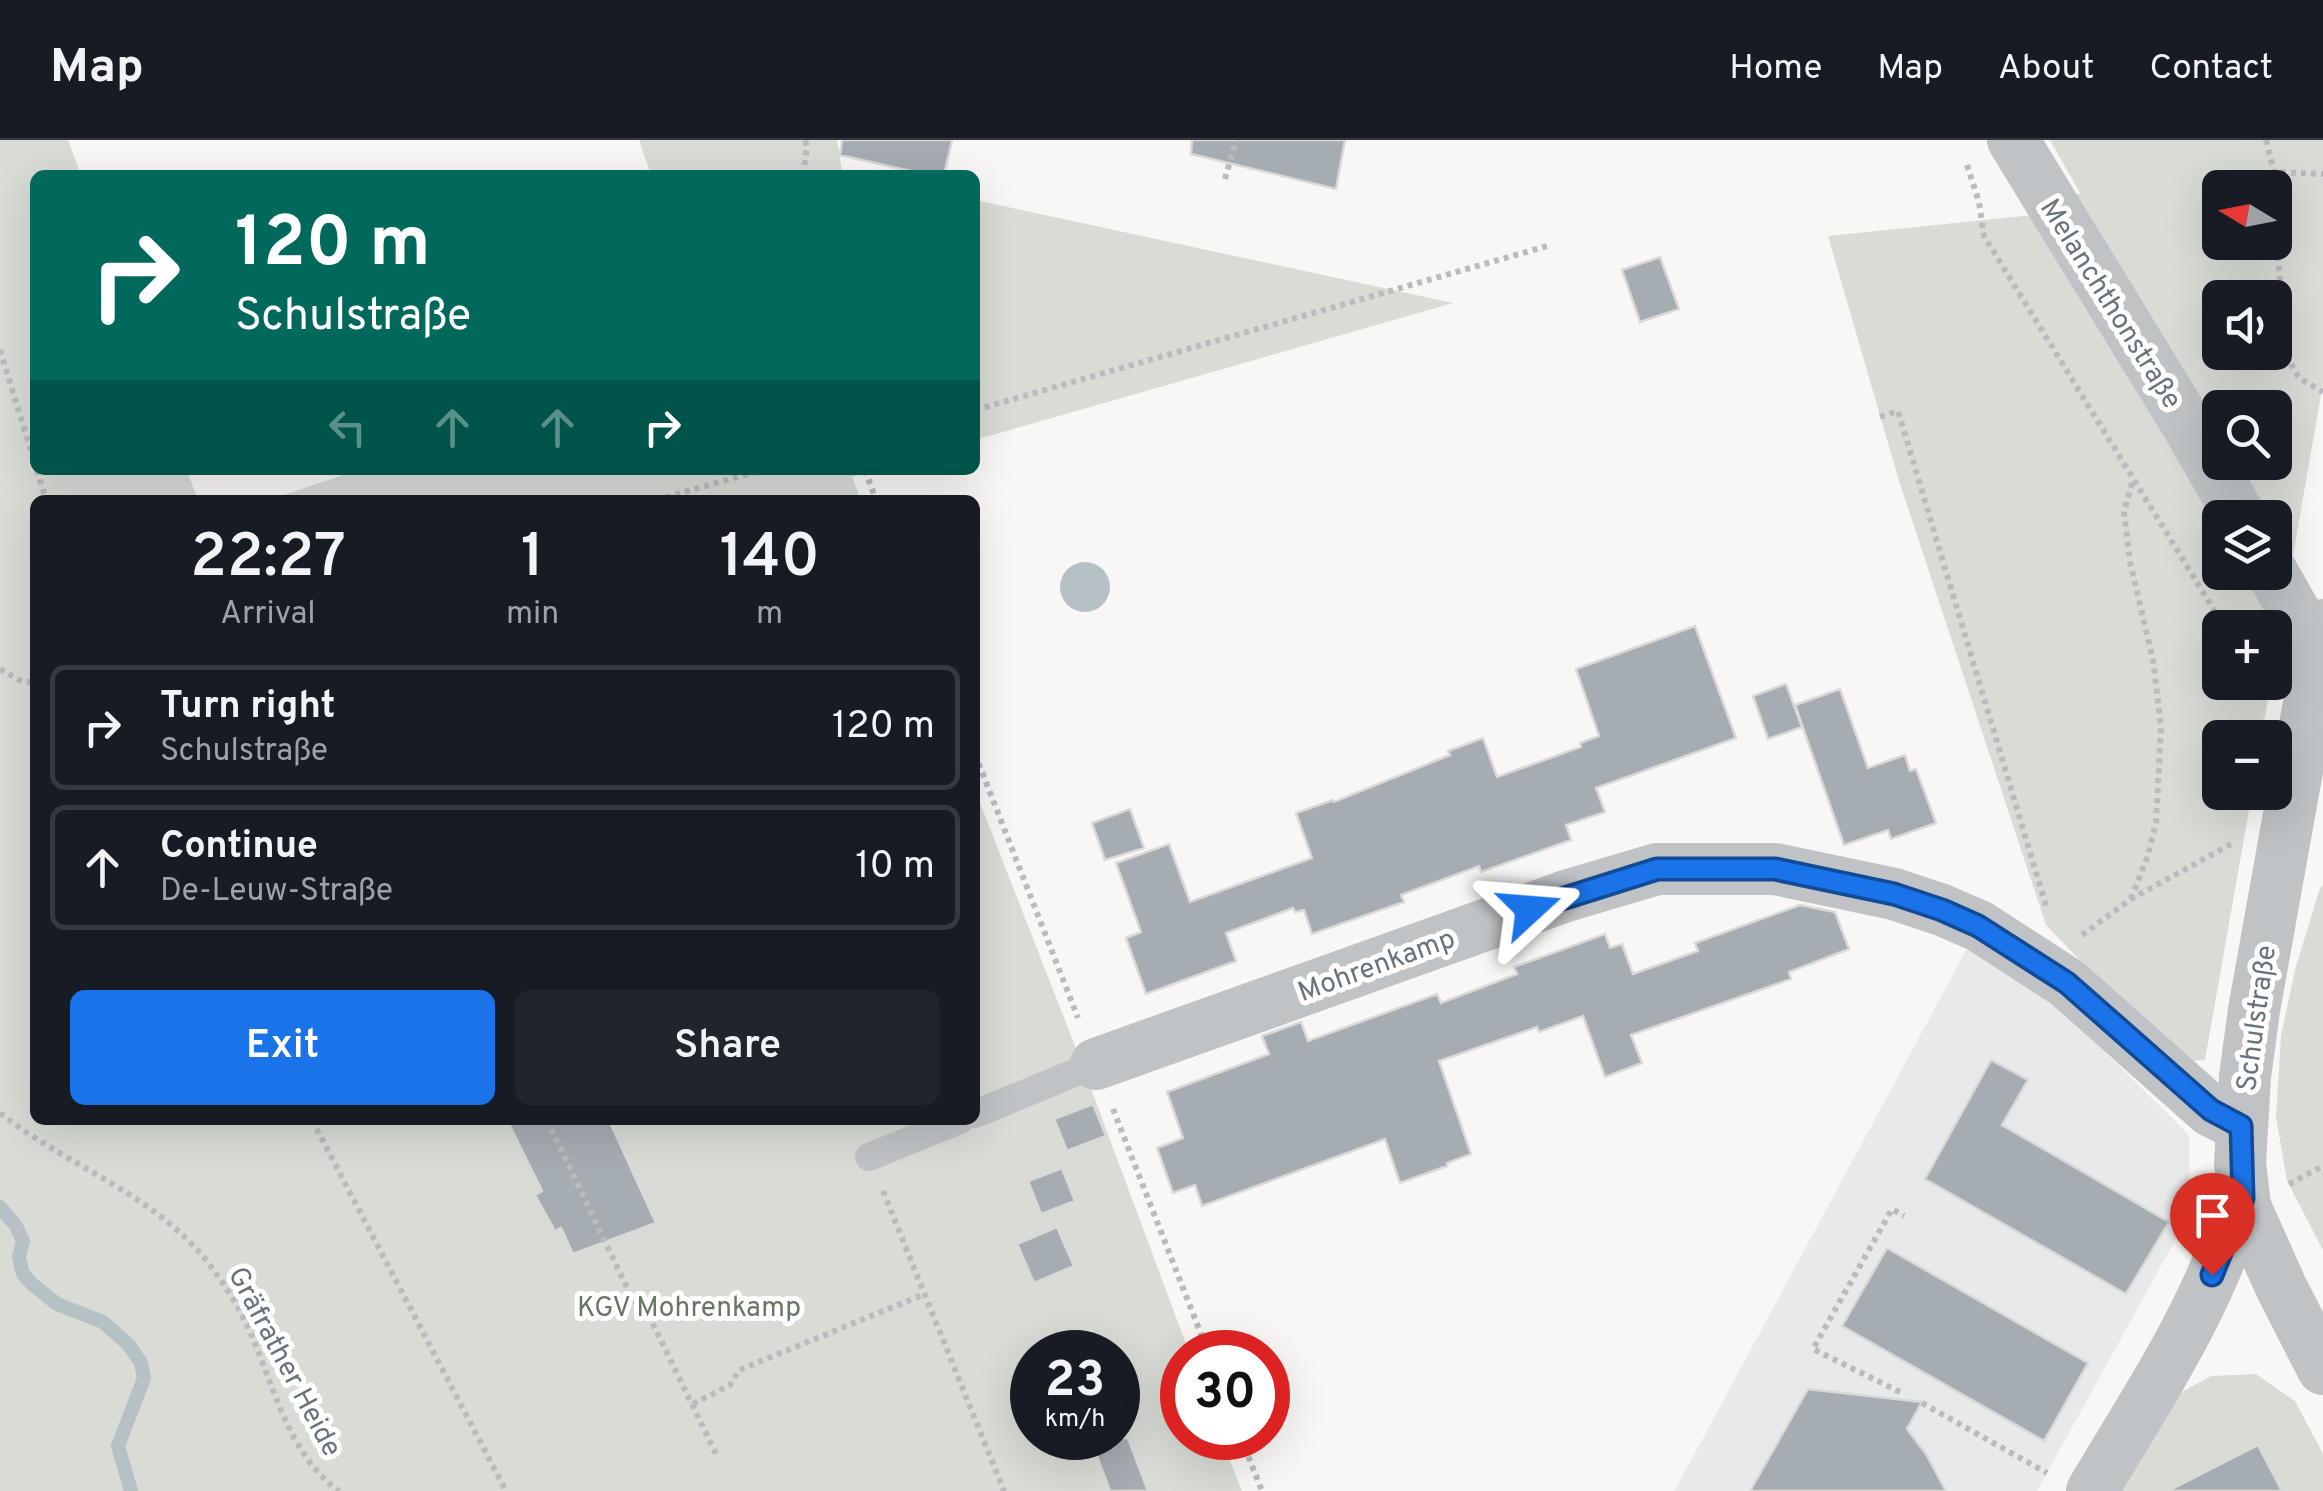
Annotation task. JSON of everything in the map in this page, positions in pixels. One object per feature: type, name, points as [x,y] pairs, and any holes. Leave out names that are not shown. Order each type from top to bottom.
[{"type":"street","name":"Melanchthonstraße","points":[[1989,148],[2188,426],[2231,500]]},
{"type":"street","points":[[2284,590],[2321,647]]},
{"type":"street","name":"Schulstraße","points":[[2321,647],[2271,905],[2241,1126],[2243,1198],[2323,1369]]},
{"type":"street","name":"Mohrenkamp","points":[[1096,1064],[1566,896],[1657,869],[1775,869],[1894,894],[1942,910],[2063,967],[2211,1110],[2241,1126]]},
{"type":"street","points":[[2070,1482],[2172,1356],[2199,1306],[2243,1198]]},
{"type":"lane","points":[[980,1112],[1096,1064]]},
{"type":"lane","points":[[869,1157],[948,1125]]},
{"type":"path","points":[[803,170],[805,140]]},
{"type":"path","points":[[1225,178],[1236,140]]},
{"type":"path","points":[[2266,140],[2274,170]]},
{"type":"path","points":[[1989,148],[1979,202],[1984,236],[2214,610]]},
{"type":"path","points":[[2292,173],[2323,174]]},
{"type":"path","points":[[980,409],[1547,246]]},
{"type":"path","points":[[2279,260],[2284,352],[2299,378],[2323,392]]},
{"type":"path","points":[[0,350],[30,448]]},
{"type":"path","points":[[1880,417],[1898,411],[2063,967],[2132,899],[2243,837]]},
{"type":"path","points":[[674,495],[744,475]]},
{"type":"path","points":[[2132,899],[2156,822],[2161,727],[2154,660],[2130,562],[2124,512],[2133,480]]},
{"type":"path","points":[[0,669],[30,681]]},
{"type":"path","name":"Gräfrather Heide","points":[[0,1113],[34,1138],[140,1201],[204,1258],[230,1293],[249,1329],[295,1440],[312,1466],[338,1491]]},
{"type":"path","points":[[315,1125],[506,1491]]},
{"type":"path","points":[[549,1125],[632,1298],[652,1322],[718,1458]]},
{"type":"path","points":[[869,1157],[1004,1491]]},
{"type":"path","points":[[1900,1392],[1813,1349],[1892,1209],[1904,1216]]},
{"type":"path","points":[[693,1404],[730,1386],[738,1370],[924,1294]]},
{"type":"path","points":[[1922,1402],[2070,1482]]},
{"type":"path","points":[[1250,1460],[1262,1491]]},
{"type":"shaded area","points":[[1085,562],[1103,569],[1110,587],[1103,605],[1085,612],[1067,605],[1060,587],[1067,569]]},
{"type":"shaded area","points":[[1971,941],[2029,977],[2189,1135],[2189,1215],[2037,1491],[1672,1491],[1675,1490]]},
{"type":"green space","name":"KGV Mohrenkamp","points":[[0,140],[68,140],[79,170],[30,170],[30,475],[189,475],[196,495],[30,495],[30,1125],[980,1125],[980,803],[1181,1330],[1160,1330],[1160,1460],[1230,1460],[1242,1491],[0,1491]]},
{"type":"green space","points":[[639,140],[837,140],[842,170],[649,170]]},
{"type":"green space","points":[[2050,140],[2323,140],[2323,383],[2292,561],[2292,500],[2202,500],[2202,590],[2287,590],[2284,610],[2202,610],[2202,700],[2268,700],[2264,720],[2202,720],[2202,810],[2249,810],[2205,1060],[2178,1062],[2046,925],[1899,481],[1828,236],[2033,215],[2080,193]]},
{"type":"green space","points":[[980,201],[1453,303],[980,439]]},
{"type":"green space","points":[[343,475],[858,475],[852,477],[859,495],[284,495]]},
{"type":"green space","points":[[2323,884],[2323,1250],[2287,1181],[2276,1117],[2281,1036],[2295,970]]},
{"type":"green space","points":[[2256,1374],[2295,1401],[2323,1454],[2323,1491],[2122,1491],[2178,1394],[2211,1376]]},
{"type":"building","points":[[842,140],[952,140],[945,170],[906,170],[840,155]]},
{"type":"building","points":[[1192,140],[1345,140],[1336,189],[1191,154]]},
{"type":"building","points":[[1660,257],[1679,309],[1640,322],[1622,270]]},
{"type":"building","points":[[1695,626],[1736,738],[1596,788],[1605,812],[1566,825],[1571,840],[1481,872],[1479,866],[1401,895],[1404,902],[1312,934],[1304,910],[1295,912],[1293,908],[1226,933],[1236,961],[1146,994],[1126,938],[1141,932],[1116,863],[1169,844],[1190,902],[1312,858],[1296,813],[1334,802],[1483,738],[1497,777],[1581,747],[1580,743],[1599,736],[1576,669]]},
{"type":"building","points":[[1786,684],[1802,727],[1768,739],[1753,696]]},
{"type":"building","points":[[1840,689],[1868,768],[1905,755],[1910,771],[1916,769],[1936,823],[1891,839],[1888,830],[1844,845],[1795,705]]},
{"type":"building","points":[[1130,809],[1144,848],[1105,860],[1092,823]]},
{"type":"building","points":[[1800,905],[1835,912],[1849,949],[1789,972],[1791,979],[1631,1035],[1642,1063],[1605,1077],[1583,1016],[1539,1032],[1537,1027],[1439,1061],[1471,1154],[1447,1166],[1400,1183],[1385,1139],[1202,1206],[1195,1185],[1173,1193],[1157,1148],[1183,1138],[1167,1092],[1269,1054],[1262,1036],[1301,1022],[1308,1041],[1437,994],[1441,1003],[1517,974],[1514,967],[1605,934],[1610,948],[1622,944],[1633,974],[1698,951],[1695,943]]},
{"type":"building","points":[[1991,1060],[2028,1080],[2002,1125],[2169,1222],[2126,1294],[1925,1179]]},
{"type":"building","points":[[1093,1104],[1106,1136],[1067,1151],[1054,1119]]},
{"type":"building","points":[[509,1125],[611,1125],[656,1223],[573,1254],[561,1228],[555,1231],[535,1195],[542,1191]]},
{"type":"building","points":[[1062,1168],[1075,1201],[1041,1214],[1028,1181]]},
{"type":"building","points":[[1057,1227],[1074,1266],[1034,1283],[1017,1244]]},
{"type":"building","points":[[1887,1248],[2088,1363],[2044,1441],[1842,1326]]},
{"type":"building","points":[[1808,1389],[1922,1402],[1907,1429],[1946,1491],[1750,1491]]},
{"type":"building","points":[[2258,1445],[2282,1491],[2168,1491]]},
{"type":"building","points":[[1098,1460],[1136,1460],[1148,1491],[1110,1491]]},
{"type":"waterway","points":[[0,1207],[23,1241],[19,1257],[23,1274],[32,1284],[57,1304],[103,1322],[129,1345],[141,1363],[144,1378],[118,1446],[131,1491]]},
{"type":"route","points":[[1530,909],[1657,869],[1725,867],[1775,869],[1894,894],[1978,926],[2067,983],[2211,1110],[2241,1126],[2243,1198],[2212,1275]]}]
